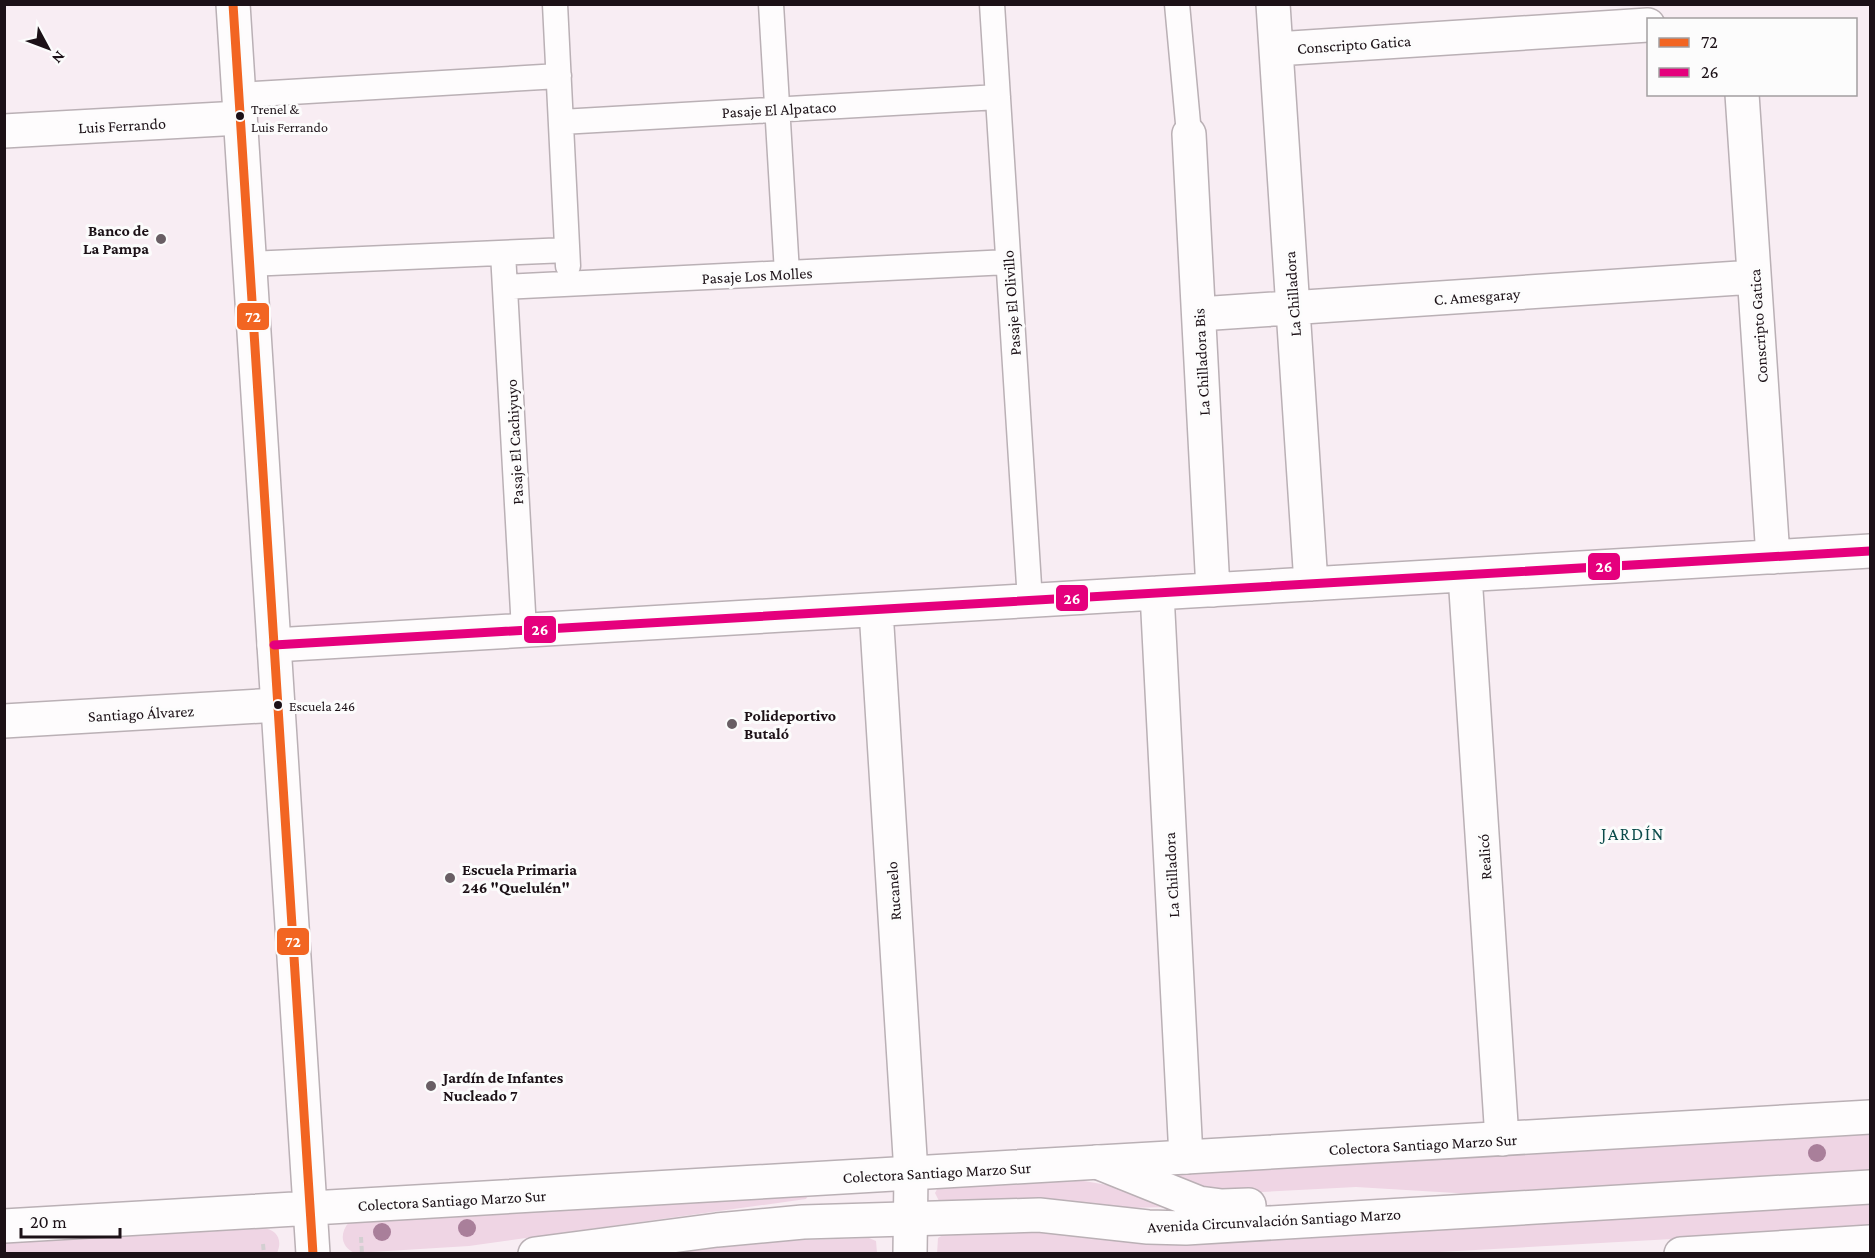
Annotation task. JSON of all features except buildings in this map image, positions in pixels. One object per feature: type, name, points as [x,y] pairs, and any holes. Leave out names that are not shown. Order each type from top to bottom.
[{"type":"street","points":[[233,4],[313,1254]]},
{"type":"street","points":[[555,4],[569,284]]},
{"type":"street","points":[[771,4],[787,273]]},
{"type":"street","name":"Pasaje El Olivillo","points":[[992,4],[1030,601]]},
{"type":"street","points":[[1177,4],[1189,134]]},
{"type":"street","name":"La Chilladora","points":[[1273,4],[1311,584]]},
{"type":"street","name":"Conscripto Gatica","points":[[1276,49],[1647,25]]},
{"type":"street","points":[[240,107],[559,76]]},
{"type":"street","name":"Conscripto Gatica","points":[[1742,96],[1773,557]]},
{"type":"street","name":"Pasaje El Alpataco","points":[[561,122],[998,97]]},
{"type":"street","name":"Luis Ferrando","points":[[4,131],[240,107]]},
{"type":"street","name":"La Chilladora Bis","points":[[1189,134],[1213,590]]},
{"type":"street","points":[[250,264],[567,250]]},
{"type":"street","name":"Pasaje El Cachiyuyo","points":[[503,253],[524,630]]},
{"type":"street","name":"Pasaje Los Molles","points":[[505,287],[1008,262]]},
{"type":"street","name":"C. Amesgaray","points":[[1199,314],[1754,277]]},
{"type":"street","points":[[274,645],[1870,551]]},
{"type":"street","name":"Realicó","points":[[1465,575],[1502,1139]]},
{"type":"street","name":"La Chilladora","points":[[1157,593],[1186,1158]]},
{"type":"street","name":"Rucanelo","points":[[876,610],[911,1173],[910,1254]]},
{"type":"street","name":"Santiago Álvarez","points":[[4,721],[278,705]]},
{"type":"street","name":"Colectora Santiago Marzo Sur","points":[[4,1226],[1870,1118]]},
{"type":"street","points":[[1097,1162],[1176,1195],[1210,1205],[1369,1201],[1436,1213]]},
{"type":"street","name":"Avenida Circunvalación Santiago Marzo","points":[[535,1254],[740,1227],[802,1222],[1039,1215],[1148,1227],[1186,1228],[1870,1187]]},
{"type":"street","points":[[1681,1254],[1870,1242]]},
{"type":"shaded area","points":[[1870,1130],[1870,1171],[1489,1195],[1356,1187],[1207,1193],[1169,1173]]},
{"type":"shaded area","points":[[1067,1178],[1113,1186],[1164,1202],[1166,1207],[1129,1208],[1043,1198],[946,1203],[939,1201],[935,1193],[940,1184]]},
{"type":"shaded area","points":[[809,1194],[806,1199],[469,1246],[355,1253],[344,1244],[343,1240],[344,1231],[349,1222]]},
{"type":"shaded area","points":[[1870,1203],[1870,1228],[1421,1253],[937,1254],[938,1238],[944,1234],[1041,1232],[1174,1245]]},
{"type":"shaded area","points":[[262,1228],[272,1230],[277,1236],[279,1248],[277,1253],[5,1253],[5,1243]]},
{"type":"shaded area","points":[[869,1238],[876,1241],[877,1253],[668,1253],[773,1241]]},
{"type":"transit line","name":"72","points":[[233,4],[313,1254]]},
{"type":"transit line","name":"26","points":[[274,645],[1870,551]]},
{"type":"place","name":"Trenel & Luis Ferrando","points":[[240,116]]},
{"type":"place","name":"Banco de La Pampa","points":[[161,239]]},
{"type":"place","name":"Escuela 246","points":[[278,705]]},
{"type":"place","name":"Polideportivo Butaló","points":[[732,724]]},
{"type":"place","name":"Escuela Primaria 246 \"Quelulén\"","points":[[450,878]]},
{"type":"place","name":"Jardín de Infantes Nucleado 7","points":[[431,1086]]},
{"type":"district","name":"JARDÍN","points":[[1633,834]]}]
